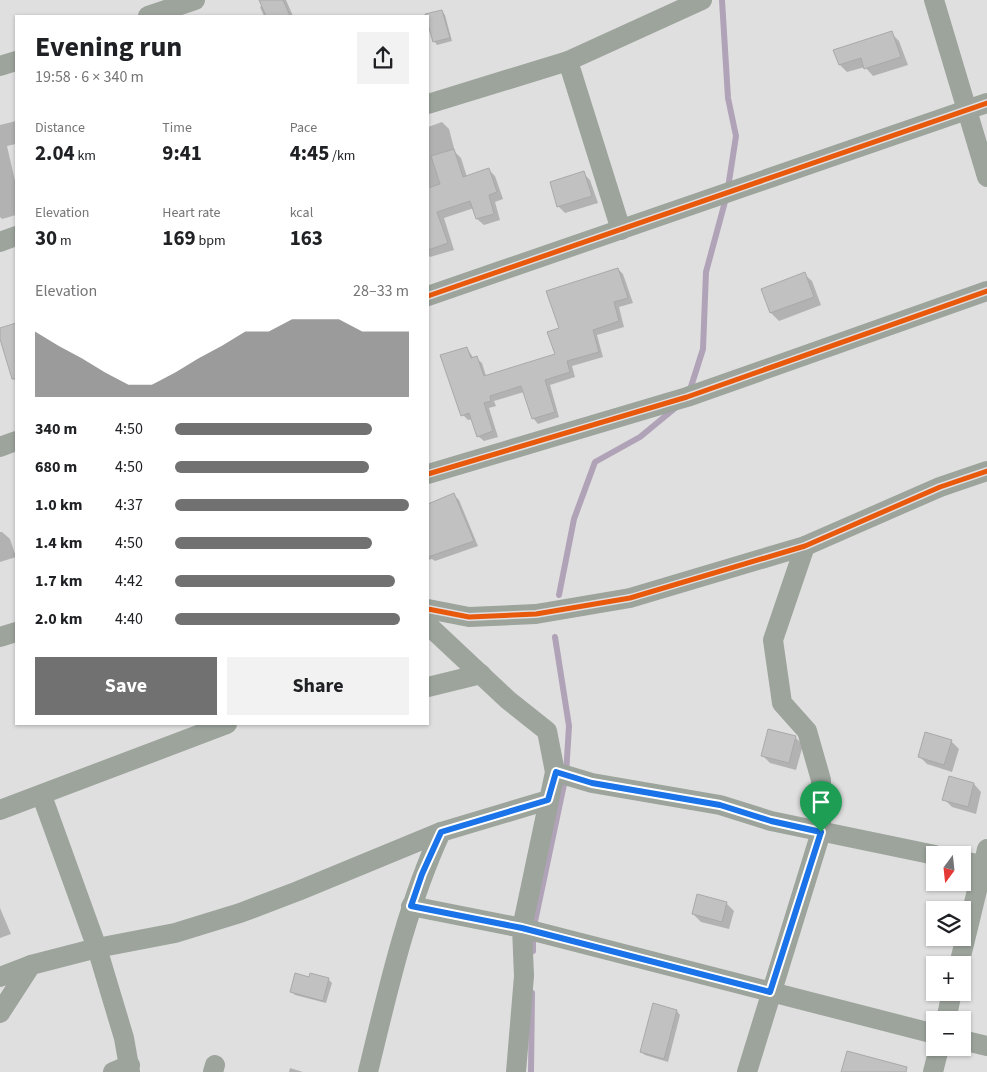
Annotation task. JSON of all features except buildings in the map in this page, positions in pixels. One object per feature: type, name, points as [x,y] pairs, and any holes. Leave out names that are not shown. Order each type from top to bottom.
[{"type":"street","points":[[156,11],[195,0]]},
{"type":"street","points":[[429,104],[568,61],[702,0]]},
{"type":"street","points":[[934,0],[987,177]]},
{"type":"street","points":[[0,66],[15,61]]},
{"type":"street","points":[[568,61],[621,230]]},
{"type":"street","points":[[429,296],[987,103]]},
{"type":"street","points":[[0,242],[15,236]]},
{"type":"street","points":[[429,474],[687,397],[987,291]]},
{"type":"street","points":[[0,447],[15,441]]},
{"type":"street","points":[[429,608],[469,617],[517,615],[630,598],[805,546],[940,487],[987,471]]},
{"type":"street","points":[[747,1072],[770,992],[821,832],[821,780],[807,731],[782,703],[773,640],[805,546]]},
{"type":"street","points":[[429,626],[508,700],[547,731],[556,772],[548,800],[522,928],[524,976],[516,1072]]},
{"type":"street","points":[[429,687],[481,674]]},
{"type":"street","points":[[0,810],[42,796],[224,725]]},
{"type":"street","points":[[556,772],[592,783],[720,805],[771,821],[926,853]]},
{"type":"street","points":[[42,796],[97,948],[124,1070]]},
{"type":"street","points":[[0,977],[31,965],[97,948],[175,933],[240,912],[441,832],[548,800]]},
{"type":"street","points":[[369,1072],[411,906],[422,874],[441,832]]},
{"type":"street","points":[[961,956],[986,860],[971,861]]},
{"type":"street","points":[[411,906],[522,928],[926,1032]]},
{"type":"street","points":[[0,1014],[31,965]]},
{"type":"street","points":[[971,1042],[987,1046]]},
{"type":"street","points":[[932,1072],[937,1056]]},
{"type":"waterway","points":[[722,0],[728,98],[736,136],[728,188]]},
{"type":"waterway","points":[[689,393],[703,349],[706,272],[726,198]]},
{"type":"waterway","points":[[559,595],[574,519],[595,462],[640,437],[674,409]]},
{"type":"waterway","points":[[533,951],[533,931],[566,775],[569,726],[555,637]]},
{"type":"waterway","points":[[531,1072],[532,993]]},
{"type":"cycle path","points":[[429,296],[987,103]]},
{"type":"cycle path","points":[[429,474],[687,397],[987,291]]},
{"type":"cycle path","points":[[429,609],[469,617],[536,614],[630,598],[805,546],[940,487],[987,471]]},
{"type":"route","points":[[556,772],[592,783],[720,805],[771,821],[821,832],[770,992],[522,928],[411,906],[422,874],[441,832],[548,800],[556,772]]}]
